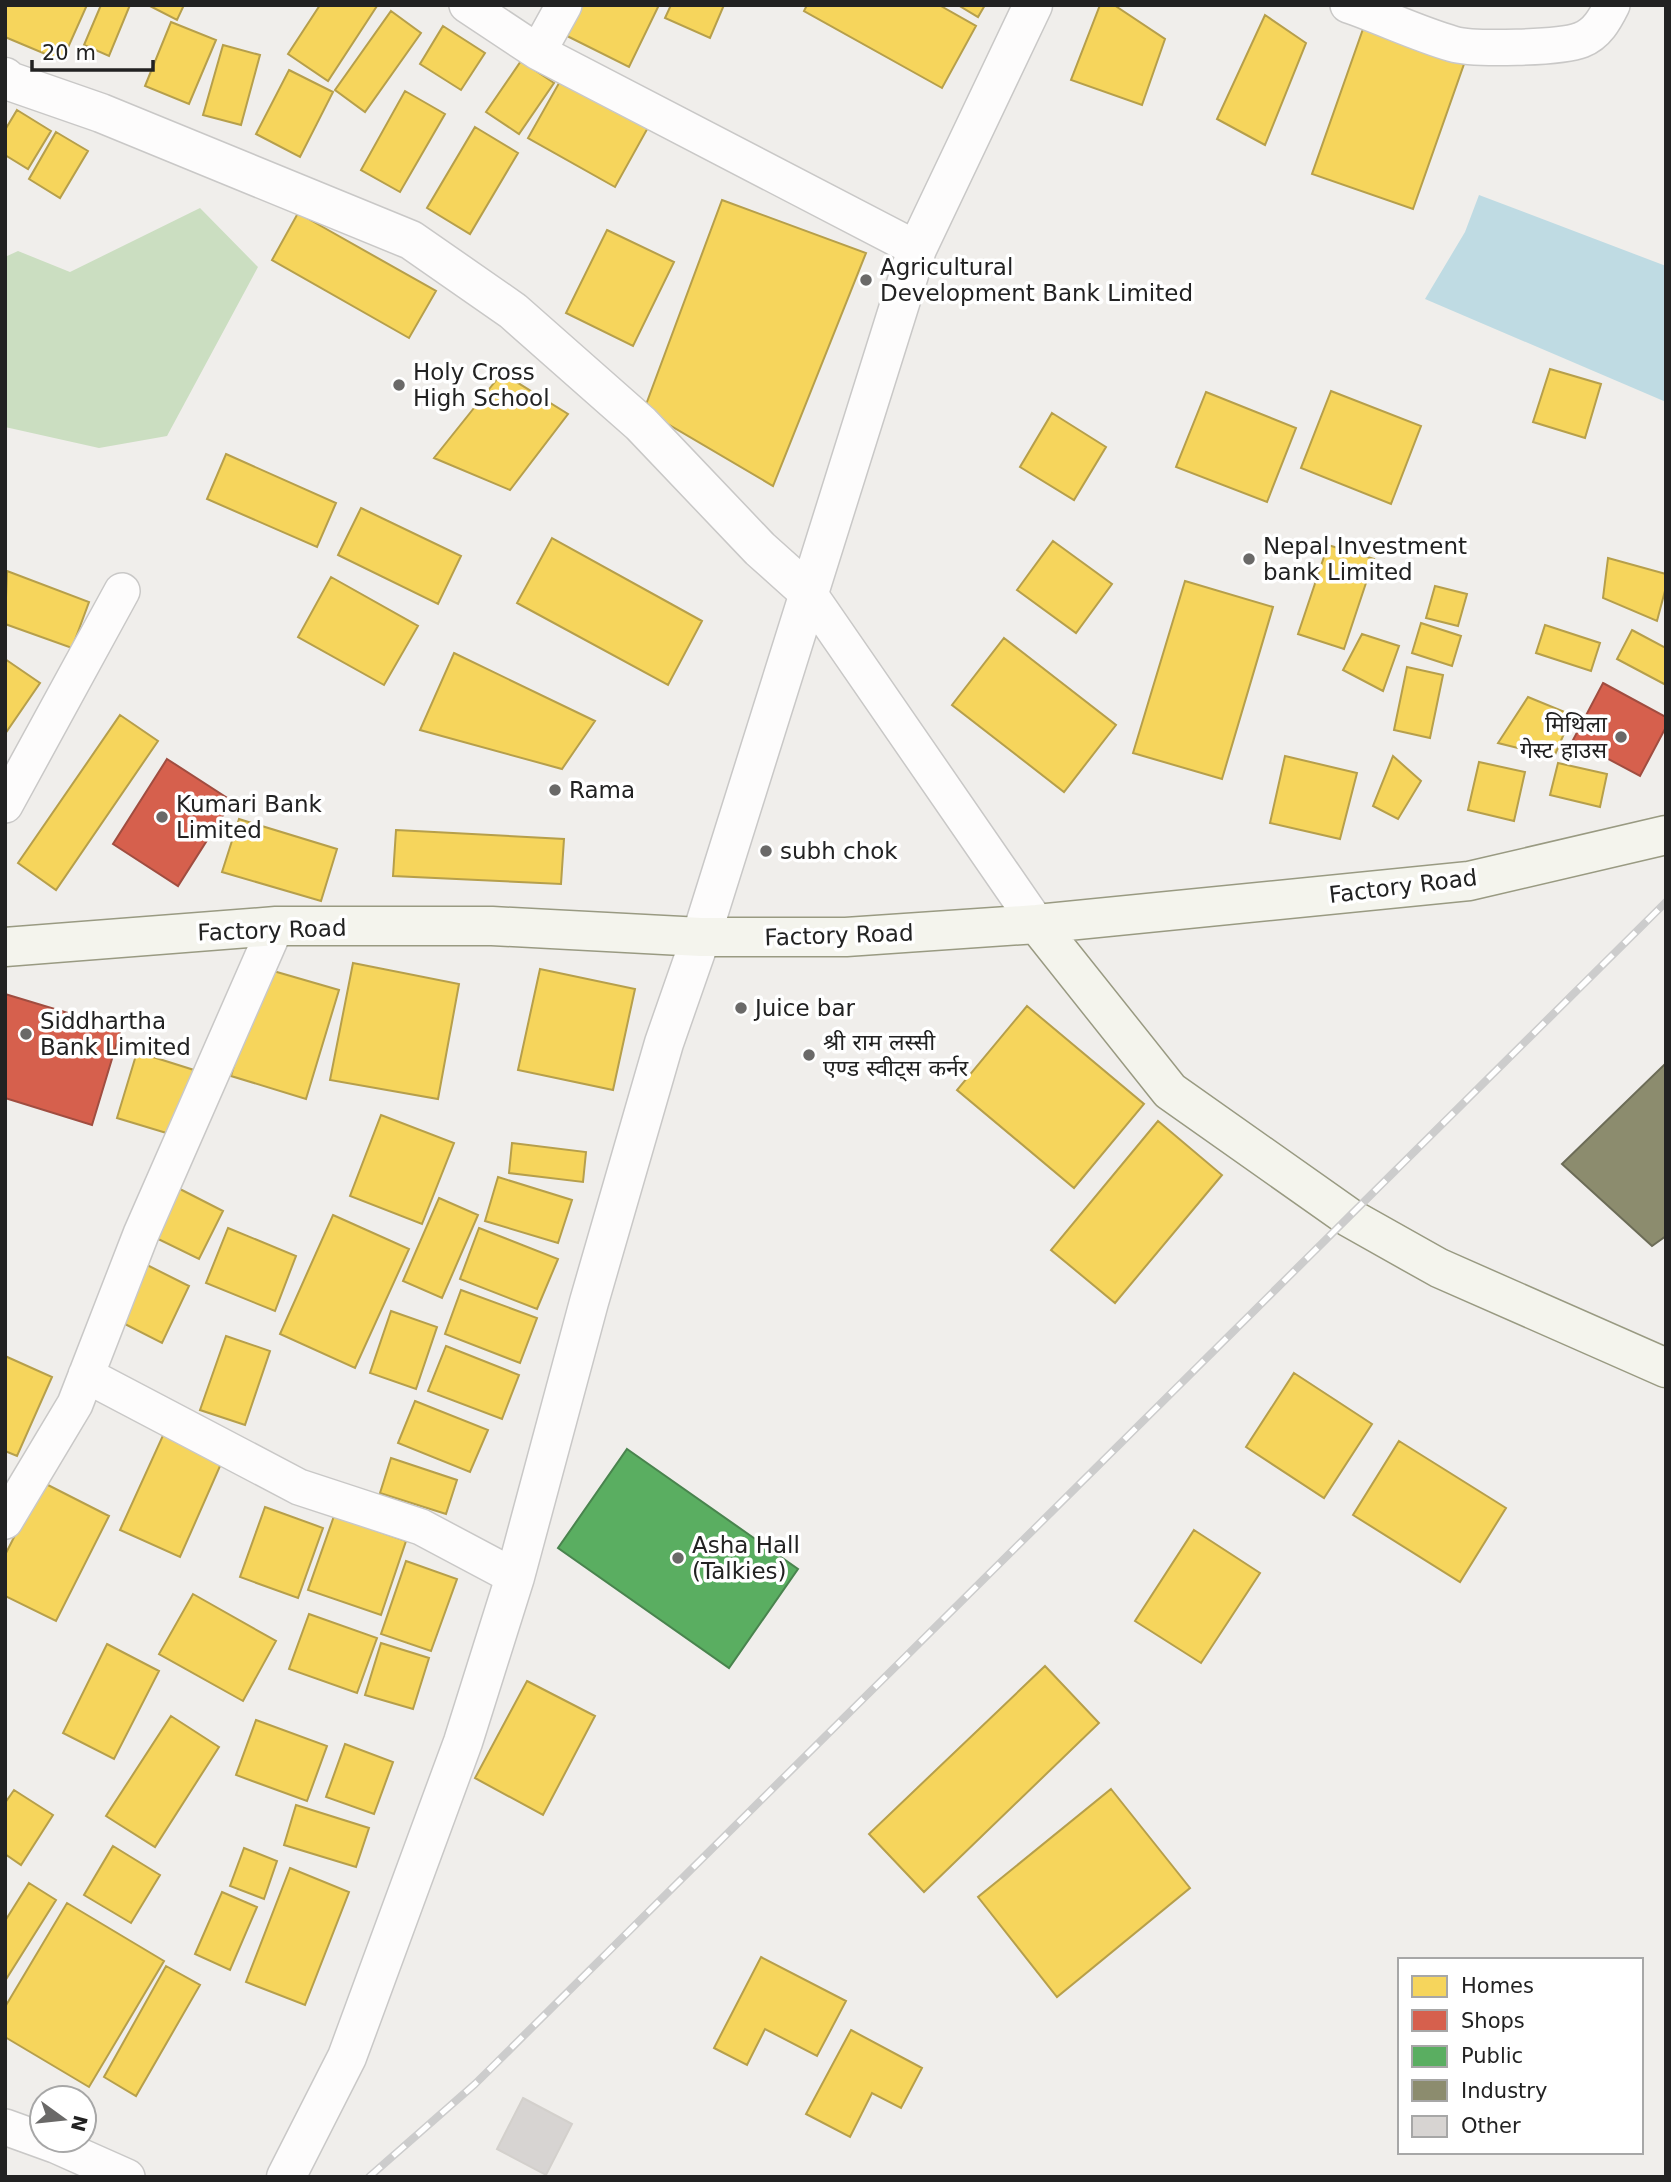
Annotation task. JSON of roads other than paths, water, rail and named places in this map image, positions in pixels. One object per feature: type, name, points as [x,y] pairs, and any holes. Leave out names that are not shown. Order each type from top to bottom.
[{"type":"main road","name":"Factory Road","points":[[5,947],[276,926],[492,926],[701,937],[846,937],[1037,924],[1469,881],[1666,835]]},
{"type":"main road","points":[[1037,924],[1170,1091],[1350,1218],[1439,1268],[1666,1368]]},
{"type":"street","points":[[467,5],[538,51],[917,249]]},
{"type":"street","points":[[538,51],[564,5]]},
{"type":"street","points":[[286,2177],[347,2057],[463,1742],[515,1577],[642,1120],[917,249],[1033,5]]},
{"type":"street","points":[[1348,5],[1396,20],[1455,45],[1513,46],[1581,40],[1602,25],[1612,5]]},
{"type":"street","points":[[6,81],[101,113],[411,240],[513,312],[641,424],[761,549],[808,592],[1037,924]]},
{"type":"street","points":[[5,805],[122,592]]},
{"type":"street","points":[[5,1521],[75,1404],[141,1234],[276,926]]},
{"type":"street","points":[[86,1375],[299,1487],[421,1527],[515,1577]]},
{"type":"street","points":[[5,2127],[55,2145],[127,2177]]},
{"type":"water","points":[[1479,195],[1666,266],[1666,402],[1425,299],[1465,232]]},
{"type":"railway","points":[[369,2177],[475,2084],[1666,902]]},
{"type":"place","name":"Agricultural Development Bank Limited","points":[[866,280]]},
{"type":"place","name":"Holy Cross High School","points":[[399,385]]},
{"type":"place","name":"Nepal Investment bank Limited","points":[[1249,559]]},
{"type":"place","name":"मिथिला गेस्ट हाउस","points":[[1621,737]]},
{"type":"place","name":"Rama","points":[[555,790]]},
{"type":"place","name":"Kumari Bank Limited","points":[[162,817]]},
{"type":"place","name":"subh chok","points":[[766,851]]},
{"type":"place","name":"Juice bar","points":[[741,1008]]},
{"type":"place","name":"Siddhartha Bank Limited","points":[[26,1034]]},
{"type":"place","name":"श्री राम लस्सी एण्ड स्वीट्स कर्नर","points":[[809,1055]]},
{"type":"place","name":"Asha Hall (Talkies)","points":[[678,1558]]}]
